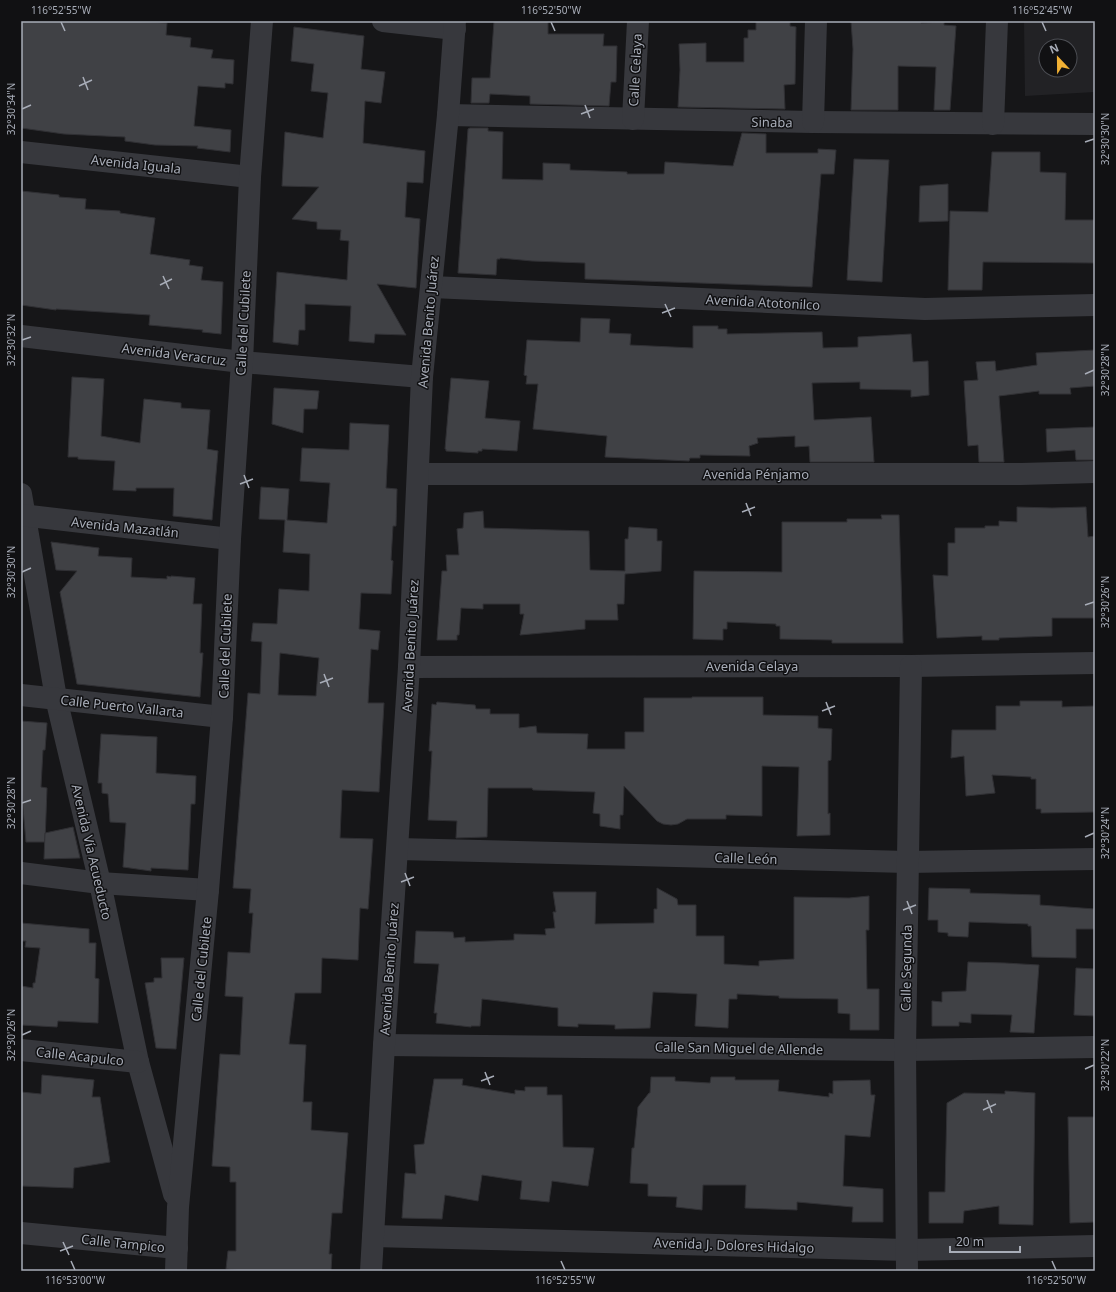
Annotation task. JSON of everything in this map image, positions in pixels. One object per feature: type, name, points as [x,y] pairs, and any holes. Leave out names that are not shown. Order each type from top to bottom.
[{"type":"street","name":"Calle del Cubilete","points":[[176,1271],[178,1207],[208,890],[222,717],[230,538],[242,362],[250,177],[262,21]]},
{"type":"street","points":[[383,21],[455,25]]},
{"type":"street","name":"Calle Celaya","points":[[633,119],[638,21]]},
{"type":"street","points":[[813,122],[816,21]]},
{"type":"street","points":[[993,124],[997,21]]},
{"type":"street","name":"Avenida Benito Juárez","points":[[371,1271],[384,1045],[409,667],[422,377],[432,287],[455,25]]},
{"type":"street","name":"Sinaba","points":[[448,115],[813,122],[1095,124]]},
{"type":"street","name":"Avenida Iguala","points":[[21,152],[250,177]]},
{"type":"street","name":"Avenida Atotonilco","points":[[432,287],[925,309],[1095,305]]},
{"type":"street","name":"Avenida Veracruz","points":[[21,336],[242,362],[422,377]]},
{"type":"street","name":"Avenida Pénjamo","points":[[418,474],[1021,474],[1095,472]]},
{"type":"street","name":"Avenida Vía Acueducto","points":[[21,494],[23,516],[56,698],[100,883],[138,1062],[178,1207]]},
{"type":"street","name":"Avenida Mazatlán","points":[[23,516],[230,538]]},
{"type":"street","name":"Avenida Celaya","points":[[409,667],[911,666],[1095,663]]},
{"type":"street","name":"Calle Segunda","points":[[907,1260],[905,1050],[911,666]]},
{"type":"street","name":"Calle Puerto Vallarta","points":[[21,695],[222,717]]},
{"type":"street","name":"Calle León","points":[[398,848],[907,862],[1095,858]]},
{"type":"street","points":[[21,873],[100,883],[208,890]]},
{"type":"street","name":"Calle San Miguel de Allende","points":[[384,1045],[905,1050],[1095,1047]]},
{"type":"street","name":"Calle Acapulco","points":[[21,1050],[138,1062]]},
{"type":"street","name":"Calle Tampico","points":[[21,1233],[177,1248]]},
{"type":"street","name":"Avenida J. Dolores Hidalgo","points":[[373,1236],[907,1260],[1095,1246]]},
{"type":"shaded area","points":[[1024,21],[1095,21],[1095,92],[1025,96]]},
{"type":"building","points":[[21,21],[132,21],[167,23],[166,35],[191,38],[190,47],[213,50],[211,58],[234,60],[233,84],[225,83],[225,88],[198,86],[194,126],[231,130],[230,152],[197,148],[198,146],[155,145],[125,141],[125,137],[64,134],[21,128]]},
{"type":"building","points":[[494,21],[548,21],[548,34],[604,34],[603,46],[617,46],[616,82],[611,82],[609,106],[530,104],[530,96],[490,94],[489,103],[471,103],[472,78],[490,78]]},
{"type":"building","points":[[756,21],[790,21],[790,26],[796,27],[795,84],[784,85],[785,109],[678,107],[680,70],[679,44],[706,43],[706,62],[744,62],[744,38],[748,38],[748,30],[756,30]]},
{"type":"building","points":[[851,21],[921,21],[921,23],[944,22],[944,25],[956,26],[950,110],[934,110],[936,67],[898,66],[898,110],[851,110],[853,49]]},
{"type":"building","points":[[294,27],[364,36],[361,69],[385,72],[381,103],[365,101],[363,143],[425,151],[423,183],[407,182],[405,217],[420,219],[416,288],[377,284],[406,335],[375,334],[374,343],[349,341],[351,306],[305,304],[305,330],[299,330],[298,345],[273,342],[277,272],[347,280],[349,241],[340,240],[341,230],[317,229],[317,222],[292,219],[319,187],[282,186],[285,132],[323,138],[328,93],[311,91],[314,64],[291,61]]},
{"type":"building","points":[[488,128],[488,131],[503,132],[502,179],[543,180],[543,163],[570,164],[570,170],[627,172],[627,174],[664,174],[665,162],[733,166],[742,133],[766,134],[766,153],[818,153],[818,149],[836,150],[834,174],[821,174],[812,287],[585,279],[585,263],[500,258],[497,259],[496,275],[458,273],[468,129]]},
{"type":"building","points":[[992,152],[1040,152],[1040,172],[1066,173],[1065,220],[1095,220],[1095,263],[983,262],[982,290],[948,290],[950,211],[988,212]]},
{"type":"building","points":[[854,159],[889,160],[882,282],[847,280]]},
{"type":"building","points":[[948,184],[948,221],[919,222],[920,186]]},
{"type":"building","points":[[21,191],[59,195],[59,197],[86,199],[85,209],[120,211],[120,213],[155,218],[150,254],[190,260],[189,265],[203,267],[201,280],[223,282],[221,334],[202,332],[203,330],[149,325],[150,315],[56,310],[21,305]]},
{"type":"building","points":[[581,318],[610,319],[609,333],[631,334],[630,345],[693,348],[693,326],[718,326],[718,329],[727,329],[727,334],[822,332],[823,348],[858,347],[858,337],[911,334],[913,362],[928,361],[929,395],[911,397],[911,390],[860,389],[860,382],[812,383],[814,420],[871,417],[874,462],[810,462],[809,446],[795,447],[795,436],[757,438],[758,443],[749,446],[750,456],[700,455],[700,458],[690,458],[689,461],[605,457],[607,436],[533,429],[538,384],[526,384],[527,376],[524,375],[527,340],[580,342]]},
{"type":"building","points":[[1095,350],[1095,386],[1070,388],[1071,394],[1039,394],[1039,391],[999,396],[1004,462],[979,462],[978,445],[968,446],[964,381],[978,380],[976,362],[995,361],[996,371],[1037,365],[1036,353]]},
{"type":"building","points":[[72,377],[104,379],[101,436],[140,443],[144,399],[181,403],[181,408],[210,410],[207,449],[218,451],[212,520],[173,516],[174,488],[136,488],[136,491],[113,490],[115,461],[68,457]]},
{"type":"building","points":[[451,378],[489,381],[485,418],[520,421],[517,451],[482,449],[482,451],[478,451],[478,453],[446,451]]},
{"type":"building","points":[[274,388],[319,391],[317,409],[304,409],[303,433],[272,424]]},
{"type":"building","points":[[350,423],[389,425],[386,488],[397,489],[396,526],[393,526],[391,560],[393,561],[391,594],[361,593],[359,629],[380,631],[378,650],[371,649],[368,703],[384,703],[379,792],[342,790],[340,838],[373,839],[368,909],[360,908],[358,960],[322,958],[321,993],[295,993],[289,1044],[306,1045],[303,1102],[312,1102],[311,1130],[348,1133],[342,1213],[332,1213],[329,1254],[332,1254],[331,1271],[242,1271],[226,1269],[228,1251],[236,1251],[236,1182],[230,1182],[230,1167],[212,1166],[220,1054],[240,1055],[243,997],[225,996],[228,952],[250,953],[253,913],[249,913],[251,889],[233,888],[248,693],[260,694],[262,642],[251,641],[253,623],[277,624],[279,589],[309,591],[310,554],[283,552],[285,520],[259,519],[261,487],[289,489],[287,520],[327,523],[330,483],[300,481],[302,448],[349,450]],"holes":[[[280,653],[319,658],[316,696],[278,695]]]},
{"type":"building","points":[[1095,427],[1095,460],[1076,460],[1075,450],[1047,452],[1046,429]]},
{"type":"building","points":[[1017,507],[1086,507],[1088,537],[1095,536],[1095,618],[1052,618],[1052,636],[999,638],[999,640],[982,640],[982,636],[937,638],[933,575],[948,576],[948,543],[955,543],[955,528],[985,528],[985,526],[999,526],[999,521],[1017,522]]},
{"type":"building","points":[[483,511],[484,528],[589,531],[590,570],[625,571],[625,539],[628,539],[629,527],[657,529],[657,541],[662,541],[661,571],[625,574],[624,604],[617,604],[618,620],[585,620],[585,629],[520,635],[524,614],[520,614],[520,604],[483,604],[483,609],[461,608],[459,635],[457,635],[457,640],[437,640],[442,571],[447,571],[446,555],[459,555],[457,529],[463,528],[464,513]]},
{"type":"building","points":[[881,515],[899,515],[903,643],[832,643],[832,640],[780,639],[780,626],[776,626],[776,624],[727,622],[727,629],[723,629],[723,640],[693,639],[694,571],[782,572],[782,522],[847,522],[847,519],[882,519]]},
{"type":"building","points":[[51,542],[99,548],[98,556],[132,558],[131,577],[167,579],[167,576],[171,576],[195,578],[193,604],[202,604],[200,653],[203,653],[200,697],[77,684],[60,592],[77,571],[56,570]]},
{"type":"building","points":[[763,697],[763,715],[818,716],[818,728],[832,729],[831,760],[828,761],[828,814],[830,813],[830,835],[797,836],[799,767],[762,766],[762,816],[726,815],[726,819],[687,819],[678,824],[663,824],[657,821],[624,786],[623,815],[620,815],[620,829],[600,826],[600,814],[593,813],[595,792],[533,790],[532,788],[488,788],[487,837],[456,838],[457,821],[428,820],[432,751],[429,751],[432,704],[436,705],[437,702],[475,705],[476,709],[490,709],[490,714],[519,714],[519,728],[536,726],[537,733],[588,734],[587,749],[625,749],[625,732],[644,732],[644,698]]},
{"type":"building","points":[[1020,701],[1062,701],[1062,707],[1095,706],[1095,812],[1041,813],[1041,809],[1036,809],[1036,779],[1031,779],[1031,777],[992,775],[995,793],[966,796],[964,756],[951,758],[952,730],[996,730],[996,706],[1020,706]]},
{"type":"building","points":[[21,721],[47,723],[45,750],[43,750],[41,787],[47,788],[45,842],[26,842],[21,785]]},
{"type":"building","points":[[101,734],[157,737],[156,773],[196,776],[195,804],[191,804],[188,870],[151,868],[151,871],[123,867],[126,823],[110,822],[108,794],[102,793],[102,783],[98,783]]},
{"type":"building","points":[[73,827],[80,858],[44,859],[45,833]]},
{"type":"building","points":[[657,888],[677,899],[678,905],[696,905],[696,936],[724,936],[724,964],[759,966],[759,961],[794,959],[794,897],[849,898],[869,896],[869,930],[866,930],[867,989],[879,989],[879,1030],[850,1030],[850,1014],[838,1013],[838,999],[779,998],[779,996],[737,994],[737,999],[729,999],[728,1028],[695,1026],[697,994],[653,992],[650,1028],[615,1029],[615,1025],[578,1024],[578,1027],[558,1026],[558,1008],[482,999],[480,1026],[471,1027],[436,1023],[437,1013],[434,1013],[439,964],[414,963],[416,931],[453,932],[454,938],[465,937],[465,942],[514,940],[514,934],[546,935],[545,929],[555,928],[553,912],[556,912],[553,892],[596,892],[595,924],[654,923],[654,909],[657,909]]},
{"type":"building","points":[[929,888],[970,889],[970,893],[1040,895],[1040,905],[1095,909],[1095,929],[1076,929],[1076,958],[1032,957],[1031,926],[1028,926],[1028,924],[969,922],[968,937],[948,936],[948,933],[938,932],[938,920],[928,920]]},
{"type":"building","points":[[21,923],[89,929],[89,943],[96,943],[95,978],[99,979],[98,1023],[58,1021],[57,1027],[21,1025],[21,986],[33,988],[40,948],[25,947],[26,941],[21,941]]},
{"type":"building","points":[[161,958],[184,958],[176,1049],[156,1048],[145,983],[154,982],[154,978],[162,978]]},
{"type":"building","points":[[968,962],[1039,965],[1034,1033],[1010,1032],[1012,1015],[971,1014],[971,1023],[959,1022],[959,1026],[932,1026],[932,1001],[942,1002],[942,992],[966,991]]},
{"type":"building","points":[[1076,968],[1095,969],[1095,1016],[1074,1015]]},
{"type":"building","points":[[42,1075],[94,1080],[92,1097],[100,1097],[110,1162],[74,1168],[73,1188],[21,1186],[21,1092],[41,1094]]},
{"type":"building","points":[[651,1077],[675,1077],[675,1081],[710,1083],[711,1077],[735,1077],[735,1080],[779,1080],[778,1091],[829,1097],[829,1093],[833,1094],[833,1081],[870,1080],[871,1095],[875,1095],[870,1137],[845,1135],[843,1186],[883,1189],[883,1222],[852,1222],[853,1207],[797,1202],[797,1210],[745,1208],[746,1185],[703,1185],[702,1210],[676,1207],[677,1197],[648,1196],[648,1184],[630,1183],[632,1148],[634,1148],[638,1107],[650,1093]]},
{"type":"building","points":[[434,1079],[463,1079],[462,1085],[515,1094],[515,1090],[525,1091],[525,1087],[547,1087],[547,1095],[562,1095],[563,1147],[594,1148],[588,1186],[552,1181],[549,1202],[520,1199],[522,1181],[482,1175],[478,1201],[445,1195],[442,1219],[402,1218],[405,1173],[416,1174],[414,1145],[424,1144]]},
{"type":"building","points":[[1005,1091],[1035,1093],[1033,1225],[999,1224],[999,1206],[964,1211],[963,1223],[929,1223],[929,1192],[945,1192],[947,1103],[964,1093],[1005,1094]]},
{"type":"building","points":[[1068,1117],[1095,1117],[1095,1222],[1070,1223]]}]
